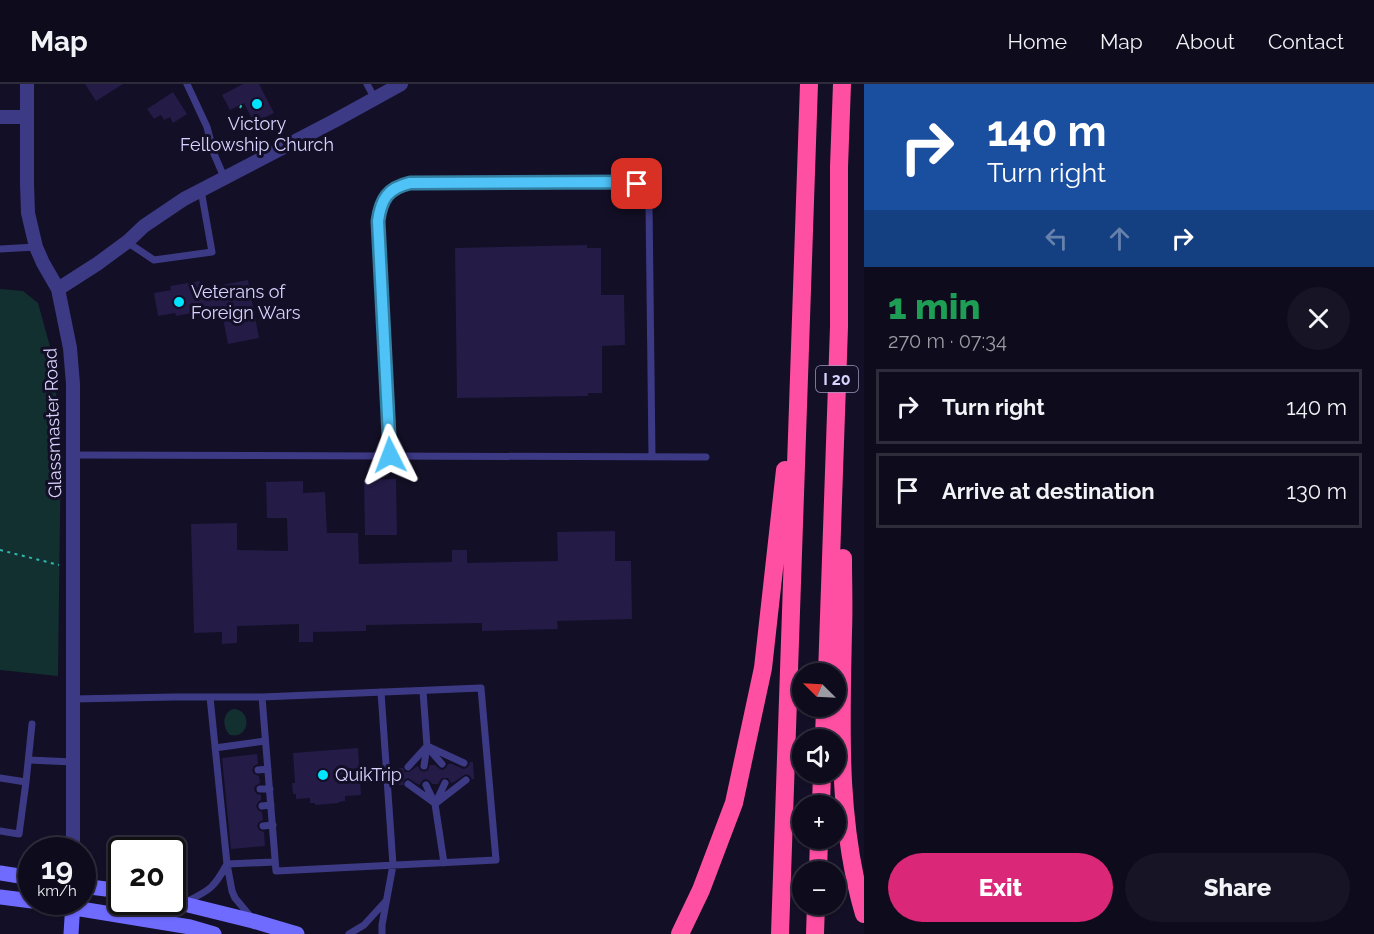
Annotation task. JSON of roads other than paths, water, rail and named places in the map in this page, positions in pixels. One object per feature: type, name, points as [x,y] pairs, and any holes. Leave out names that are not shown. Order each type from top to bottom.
[{"type":"highway","name":"I 20","points":[[780,934],[809,84]]},
{"type":"highway","name":"I 20","points":[[827,663],[839,327],[839,167],[842,84]]},
{"type":"highway","points":[[839,327],[843,630],[842,772],[848,842],[864,914]]},
{"type":"highway","points":[[680,934],[701,890],[734,803],[759,691],[800,337]]},
{"type":"highway","points":[[815,934],[816,915]]},
{"type":"main road","points":[[0,873],[18,876]]},
{"type":"main road","points":[[0,897],[18,899]]},
{"type":"main road","points":[[186,904],[297,934]]},
{"type":"main road","points":[[96,910],[166,928],[190,927],[214,934]]},
{"type":"main road","points":[[71,934],[72,915]]},
{"type":"street","name":"Glassmaster Road","points":[[27,84],[28,213],[36,247],[58,289],[70,348],[73,384],[73,837]]},
{"type":"street","points":[[58,289],[127,242],[170,207],[400,84]]},
{"type":"street","points":[[0,117],[27,117]]},
{"type":"lane","points":[[187,84],[207,127],[214,154],[224,177]]},
{"type":"lane","points":[[366,84],[375,99]]},
{"type":"lane","points":[[390,455],[378,221],[383,200],[391,191],[410,183],[629,182],[643,189],[648,196],[649,204],[652,457]]},
{"type":"lane","points":[[127,242],[154,260],[212,252],[201,190]]},
{"type":"lane","points":[[0,249],[36,247]]},
{"type":"lane","points":[[73,455],[706,457]]},
{"type":"lane","points":[[73,699],[262,697],[481,688],[496,860],[276,871],[262,697]]},
{"type":"lane","points":[[423,691],[427,746],[424,766]]},
{"type":"lane","points":[[381,692],[393,865],[382,934]]},
{"type":"lane","points":[[210,697],[215,748],[223,793],[227,864],[232,891],[253,921]]},
{"type":"lane","points":[[0,831],[20,834],[32,724]]},
{"type":"lane","points":[[215,748],[266,741]]},
{"type":"lane","points":[[427,746],[464,763]]},
{"type":"lane","points":[[427,746],[442,765]]},
{"type":"lane","points":[[408,767],[427,746]]},
{"type":"lane","points":[[28,760],[73,762]]},
{"type":"lane","points":[[258,770],[268,769]]},
{"type":"lane","points":[[0,778],[26,782]]},
{"type":"lane","points":[[435,804],[466,780]]},
{"type":"lane","points":[[435,804],[445,783]]},
{"type":"lane","points":[[408,784],[435,804]]},
{"type":"lane","points":[[426,784],[435,804],[444,863]]},
{"type":"lane","points":[[260,789],[270,789]]},
{"type":"lane","points":[[262,806],[271,805]]},
{"type":"lane","points":[[263,826],[273,825]]},
{"type":"lane","points":[[227,864],[276,862]]},
{"type":"lane","points":[[186,899],[212,887],[227,864]]},
{"type":"lane","points":[[349,934],[364,925],[387,901]]},
{"type":"place","name":"Victory Fellowship Church","points":[[257,104]]},
{"type":"place","name":"Veterans of Foreign Wars","points":[[179,302]]},
{"type":"place","name":"QuikTrip","points":[[323,775]]}]
